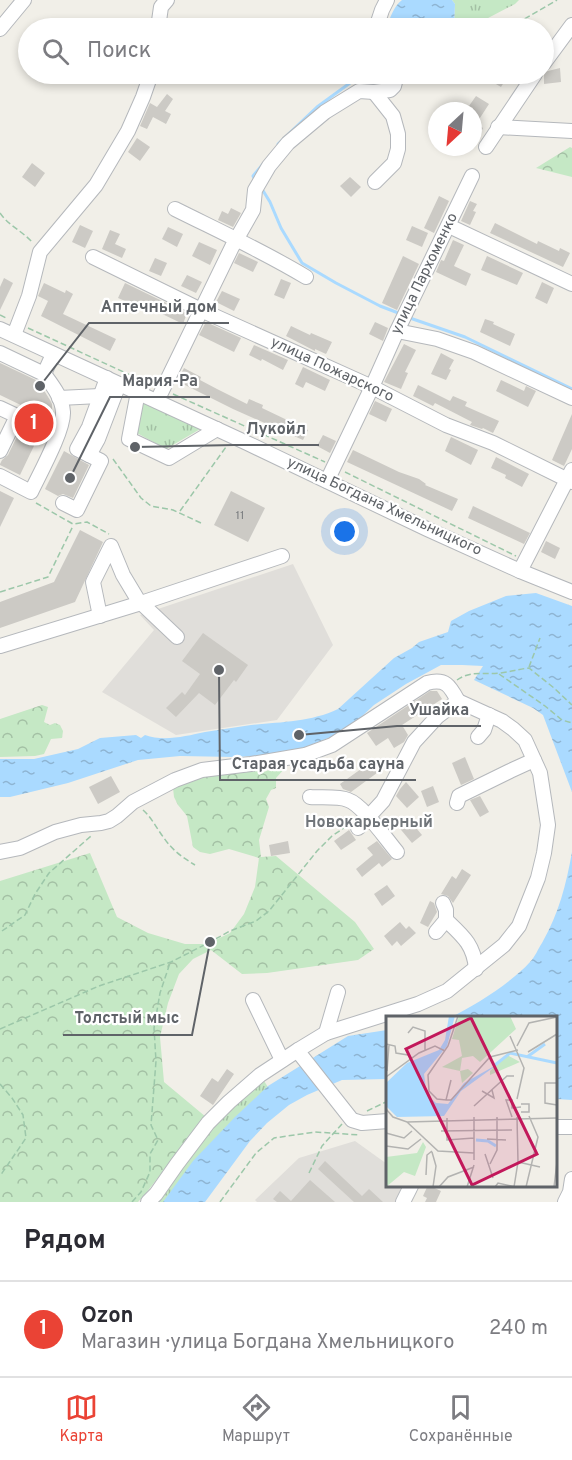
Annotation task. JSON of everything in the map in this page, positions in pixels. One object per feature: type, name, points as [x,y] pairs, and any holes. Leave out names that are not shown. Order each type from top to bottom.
[{"type":"street","points":[[0,28],[24,0]]},
{"type":"street","points":[[380,18],[387,0]]},
{"type":"street","points":[[159,18],[161,2]]},
{"type":"street","points":[[554,49],[572,26]]},
{"type":"street","points":[[16,330],[29,296],[40,252],[96,185],[128,131],[148,84]]},
{"type":"street","points":[[160,395],[236,240],[254,210],[255,190],[269,166],[288,143],[325,112],[359,91],[390,90],[393,84]]},
{"type":"street","points":[[486,147],[528,84]]},
{"type":"street","points":[[374,92],[393,116],[398,134],[398,149],[394,163],[375,182]]},
{"type":"street","points":[[498,127],[572,131]]},
{"type":"street","name":"улица Пархоменко","points":[[327,480],[472,176]]},
{"type":"street","points":[[175,208],[273,257],[306,277]]},
{"type":"street","points":[[448,226],[572,285]]},
{"type":"street","name":"улица Пожарского","points":[[93,257],[201,310],[372,387],[446,425],[570,477]]},
{"type":"street","name":"улица Богдана Хмельницкого","points":[[0,329],[16,330],[53,354],[138,392],[160,395],[217,429],[427,529],[523,566],[572,592]]},
{"type":"street","points":[[397,331],[438,339],[474,352],[572,398]]},
{"type":"street","points":[[0,353],[44,374],[59,398],[63,410],[63,424],[31,492],[0,476]]},
{"type":"street","points":[[44,374],[53,354]]},
{"type":"street","points":[[90,439],[100,396],[113,381]]},
{"type":"street","points":[[63,503],[77,510],[101,461],[77,449],[90,439],[113,381]]},
{"type":"street","points":[[138,392],[129,439],[169,458],[217,429]]},
{"type":"street","points":[[59,398],[100,396]]},
{"type":"street","points":[[0,408],[17,416],[0,451]]},
{"type":"street","points":[[523,566],[570,477]]},
{"type":"street","points":[[100,616],[93,582],[111,546],[123,575],[141,603],[177,637]]},
{"type":"street","points":[[0,646],[141,603],[282,556]]},
{"type":"street","points":[[0,852],[20,848],[56,832],[109,821],[133,802],[175,780],[202,770],[305,755],[332,745],[427,683],[437,681],[451,688],[458,701],[502,721],[525,740],[540,773],[548,825],[544,853],[538,878],[519,926],[504,945],[447,991],[418,1004],[326,1033],[260,1075],[208,1123],[148,1202]]},
{"type":"street","points":[[358,828],[383,801],[414,742],[437,717],[458,701]]},
{"type":"street","points":[[478,737],[484,730],[489,715]]},
{"type":"street","points":[[457,803],[459,796],[534,760]]},
{"type":"street","points":[[310,797],[345,799],[358,805],[397,852]]},
{"type":"street","points":[[436,932],[446,920],[443,903]]},
{"type":"street","points":[[446,920],[462,934],[471,946],[476,969]]},
{"type":"street","points":[[326,1033],[338,992]]},
{"type":"street","points":[[253,1000],[282,1060]]},
{"type":"street","points":[[299,1052],[352,1120],[362,1123],[386,1121]]},
{"type":"street","points":[[565,1202],[570,1192],[572,1179]]},
{"type":"street","points":[[403,1202],[410,1187]]},
{"type":"path","points":[[526,18],[557,0]]},
{"type":"path","points":[[0,213],[4,219],[24,233],[40,252]]},
{"type":"path","points":[[0,315],[16,330],[160,395],[334,466],[523,566]]},
{"type":"path","points":[[178,512],[234,436]]},
{"type":"path","points":[[109,455],[141,498],[151,506],[173,510],[201,523]]},
{"type":"path","points":[[0,592],[48,577],[73,524]]},
{"type":"path","points":[[529,668],[540,638]]},
{"type":"path","points":[[466,675],[498,674],[529,668],[572,705]]},
{"type":"path","points":[[498,674],[562,720],[572,723]]},
{"type":"path","points":[[133,802],[149,815],[177,854],[195,865]]},
{"type":"path","points":[[2,931],[25,915],[49,873],[88,839],[101,823]]},
{"type":"path","points":[[0,1029],[99,986],[171,962],[230,931],[256,921],[273,906],[317,851],[332,836],[348,825],[354,824],[358,828]]},
{"type":"path","points":[[132,1202],[141,1192],[150,1172],[150,1154],[158,1140],[151,1125],[156,1061],[154,1028],[160,993],[171,962]]},
{"type":"path","points":[[0,1084],[23,1115],[26,1138],[0,1176]]},
{"type":"path","points":[[366,1112],[386,1102]]},
{"type":"path","points":[[309,1173],[322,1146],[349,1117]]},
{"type":"path","points":[[220,1202],[256,1152],[274,1138],[315,1132],[368,1134]]},
{"type":"shaded area","points":[[293,564],[333,645],[277,720],[176,735],[102,692],[154,630],[140,615]]},
{"type":"shaded area","points":[[355,1141],[386,1163],[386,1187],[408,1187],[400,1202],[257,1202],[255,1200],[299,1158]]},
{"type":"green space","points":[[452,0],[519,0],[488,18],[454,18],[455,4]]},
{"type":"green space","points":[[570,147],[572,148],[572,177],[536,168]]},
{"type":"green space","points":[[139,398],[202,428],[166,449],[135,432]]},
{"type":"green space","points":[[42,705],[48,707],[44,722],[50,725],[55,723],[60,725],[63,731],[62,738],[51,739],[44,754],[0,757],[0,719]]},
{"type":"green space","points":[[287,766],[276,778],[276,788],[271,790],[266,799],[269,807],[259,840],[261,857],[276,856],[355,922],[374,949],[358,960],[267,973],[242,974],[211,950],[193,959],[179,974],[168,1003],[160,1037],[164,1082],[206,1117],[146,1193],[138,1202],[0,1202],[0,881],[90,853],[117,917],[148,933],[185,944],[207,944],[230,933],[244,914],[255,887],[259,858],[229,849],[210,854],[200,852],[193,847],[187,816],[174,797],[173,788],[203,775],[253,768],[264,772]]},
{"type":"green space","points":[[263,1079],[269,1089],[170,1202],[153,1202],[221,1116]]},
{"type":"water","points":[[402,0],[452,0],[455,4],[454,18],[390,18]]},
{"type":"water","points":[[536,593],[572,606],[572,792],[543,715],[474,680],[483,666],[441,665],[374,705],[343,732],[296,751],[274,755],[180,756],[138,760],[68,783],[10,797],[0,797],[0,759],[34,759],[78,749],[100,738],[136,735],[141,738],[145,735],[175,738],[245,726],[295,721],[328,713],[338,709],[394,658],[419,642],[448,632],[451,621],[506,596]]},
{"type":"water","points":[[572,852],[572,1100],[557,1099],[557,1016],[453,1016],[504,985],[533,958],[548,932],[564,887]]},
{"type":"water","points":[[386,1030],[386,1079],[342,1080],[307,1095],[289,1105],[267,1123],[250,1141],[205,1202],[163,1202],[193,1161],[268,1086],[348,1036]]},
{"type":"building","points":[[560,68],[561,82],[554,83],[554,70]]},
{"type":"building","points":[[167,94],[173,99],[165,111],[171,114],[166,124],[153,117],[147,129],[140,126],[150,103],[157,107]]},
{"type":"building","points":[[476,96],[489,104],[482,115],[482,102],[472,102]]},
{"type":"building","points":[[137,138],[150,147],[140,161],[128,152]]},
{"type":"building","points":[[32,163],[45,173],[35,187],[22,177]]},
{"type":"building","points":[[350,177],[361,187],[351,197],[340,186]]},
{"type":"building","points":[[439,196],[449,201],[434,233],[424,228]]},
{"type":"building","points":[[470,201],[477,204],[470,225],[461,221]]},
{"type":"building","points":[[231,208],[241,213],[233,227],[218,220],[222,211],[228,214]]},
{"type":"building","points":[[495,223],[537,244],[538,241],[559,251],[560,248],[570,253],[563,267],[490,233]]},
{"type":"building","points":[[80,225],[93,231],[85,248],[72,242]]},
{"type":"building","points":[[412,226],[428,233],[422,247],[406,240]]},
{"type":"building","points":[[168,227],[183,234],[177,247],[162,239]]},
{"type":"building","points":[[110,230],[120,234],[115,244],[126,249],[122,258],[102,249]]},
{"type":"building","points":[[453,240],[464,245],[454,266],[471,274],[466,286],[436,272],[441,260],[444,261]]},
{"type":"building","points":[[199,242],[217,250],[210,265],[192,256]]},
{"type":"building","points":[[239,253],[258,262],[253,272],[234,263]]},
{"type":"building","points":[[403,256],[419,264],[397,310],[382,303]]},
{"type":"building","points":[[487,256],[523,273],[517,285],[481,270]]},
{"type":"building","points":[[155,258],[167,263],[161,276],[149,271]]},
{"type":"building","points":[[187,275],[202,282],[196,293],[181,286]]},
{"type":"building","points":[[4,278],[13,283],[0,310],[0,287]]},
{"type":"building","points":[[281,279],[291,283],[284,299],[274,295]]},
{"type":"building","points":[[542,282],[554,288],[547,304],[535,298]]},
{"type":"building","points":[[44,283],[65,293],[66,290],[73,294],[63,314],[116,339],[110,351],[41,316],[48,301],[38,296]]},
{"type":"building","points":[[125,283],[187,313],[183,324],[156,311],[155,314],[118,298]]},
{"type":"building","points":[[222,291],[240,299],[234,311],[216,302]]},
{"type":"building","points":[[485,319],[515,334],[510,346],[480,332]]},
{"type":"building","points":[[206,322],[241,338],[234,352],[199,335]]},
{"type":"building","points":[[375,322],[388,328],[383,341],[369,334]]},
{"type":"building","points":[[291,326],[332,342],[326,354],[286,336]]},
{"type":"building","points":[[404,344],[416,350],[405,372],[408,373],[401,389],[384,382]]},
{"type":"building","points":[[254,345],[288,360],[283,370],[249,355]]},
{"type":"building","points":[[441,353],[454,360],[446,380],[431,374]]},
{"type":"building","points":[[0,363],[38,381],[50,400],[54,412],[51,428],[44,425],[20,475],[0,464],[8,455],[25,420],[27,408],[0,395]]},
{"type":"building","points":[[303,367],[330,380],[325,391],[306,382],[303,388],[295,384]]},
{"type":"building","points":[[184,368],[201,377],[200,380],[247,404],[249,399],[263,405],[262,408],[308,430],[303,440],[177,381]]},
{"type":"building","points":[[501,380],[524,391],[526,386],[536,391],[528,407],[496,391]]},
{"type":"building","points":[[418,385],[450,401],[453,396],[467,402],[465,406],[499,421],[493,433],[470,425],[472,422],[435,403],[433,406],[413,396]]},
{"type":"building","points":[[375,401],[392,409],[386,422],[369,414]]},
{"type":"building","points":[[572,414],[572,449],[564,466],[552,460]]},
{"type":"building","points":[[323,435],[336,441],[330,453],[317,446]]},
{"type":"building","points":[[451,437],[478,450],[471,465],[445,451]]},
{"type":"building","points":[[353,450],[458,499],[452,511],[347,462]]},
{"type":"building","points":[[64,451],[89,465],[73,498],[63,494],[58,496],[45,489]]},
{"type":"building","points":[[496,457],[529,474],[522,487],[505,478],[506,475],[491,468]]},
{"type":"building","points":[[0,491],[14,498],[0,527]]},
{"type":"building","points":[[231,491],[265,508],[248,542],[214,525]]},
{"type":"building","points":[[473,506],[530,533],[524,544],[468,518]]},
{"type":"building","points":[[80,530],[103,542],[75,602],[0,628],[0,602],[54,582]]},
{"type":"building","points":[[546,541],[560,548],[555,559],[541,552]]},
{"type":"building","points":[[203,633],[248,665],[215,705],[199,693],[176,717],[166,708],[182,692],[185,695],[200,674],[182,661]]},
{"type":"building","points":[[430,691],[437,691],[442,699],[402,725],[408,735],[404,742],[394,748],[388,738],[376,746],[367,733]]},
{"type":"building","points":[[465,757],[474,779],[461,785],[452,763]]},
{"type":"building","points":[[372,758],[381,770],[351,792],[343,789],[340,784]]},
{"type":"building","points":[[111,776],[120,792],[98,804],[89,787]]},
{"type":"building","points":[[406,782],[419,797],[407,808],[396,796]]},
{"type":"building","points":[[433,786],[439,802],[427,807],[421,791]]},
{"type":"building","points":[[480,796],[489,812],[480,817],[470,800]]},
{"type":"building","points":[[407,817],[422,835],[412,843],[397,825]]},
{"type":"building","points":[[349,830],[356,840],[341,850],[334,841]]},
{"type":"building","points":[[288,841],[290,853],[271,856],[269,845]]},
{"type":"building","points":[[377,841],[392,859],[382,867],[379,863],[362,877],[356,869],[373,855],[367,848]]},
{"type":"building","points":[[462,869],[471,875],[453,903],[448,896],[441,894],[452,876],[456,879]]},
{"type":"building","points":[[387,885],[395,896],[382,906],[374,894]]},
{"type":"building","points":[[430,901],[434,903],[437,912],[428,927],[420,923]]},
{"type":"building","points":[[400,922],[406,929],[409,926],[416,933],[401,946],[397,941],[392,946],[384,936]]},
{"type":"building","points":[[227,1069],[234,1074],[213,1105],[200,1096],[212,1078],[218,1082]]},
{"type":"building","points":[[325,1161],[362,1196],[369,1189],[383,1202],[354,1202],[318,1169]]},
{"type":"building","points":[[310,1180],[335,1202],[277,1202],[273,1199],[280,1191],[291,1201]]},
{"type":"building","points":[[427,1187],[441,1191],[436,1202],[425,1202],[427,1198],[423,1196]]},
{"type":"waterway","points":[[278,144],[317,107],[349,84]]},
{"type":"waterway","points":[[255,180],[253,176],[263,164]]},
{"type":"waterway","points":[[262,189],[281,228],[302,263],[380,306],[401,314]]},
{"type":"waterway","points":[[407,317],[465,337],[572,389]]},
{"type":"place","name":"Аптечный дом","points":[[40,386]]},
{"type":"place","name":"Ozon","points":[[34,423]]},
{"type":"place","name":"Лукойл","points":[[135,447]]},
{"type":"place","name":"Мария-Ра","points":[[70,478]]},
{"type":"place","name":"Старая усадьба сауна","points":[[219,670]]},
{"type":"place","name":"Ушайка","points":[[299,735]]},
{"type":"place","name":"Толстый мыс","points":[[210,942]]},
{"type":"district","name":"Новокарьерный","points":[[369,823]]}]
